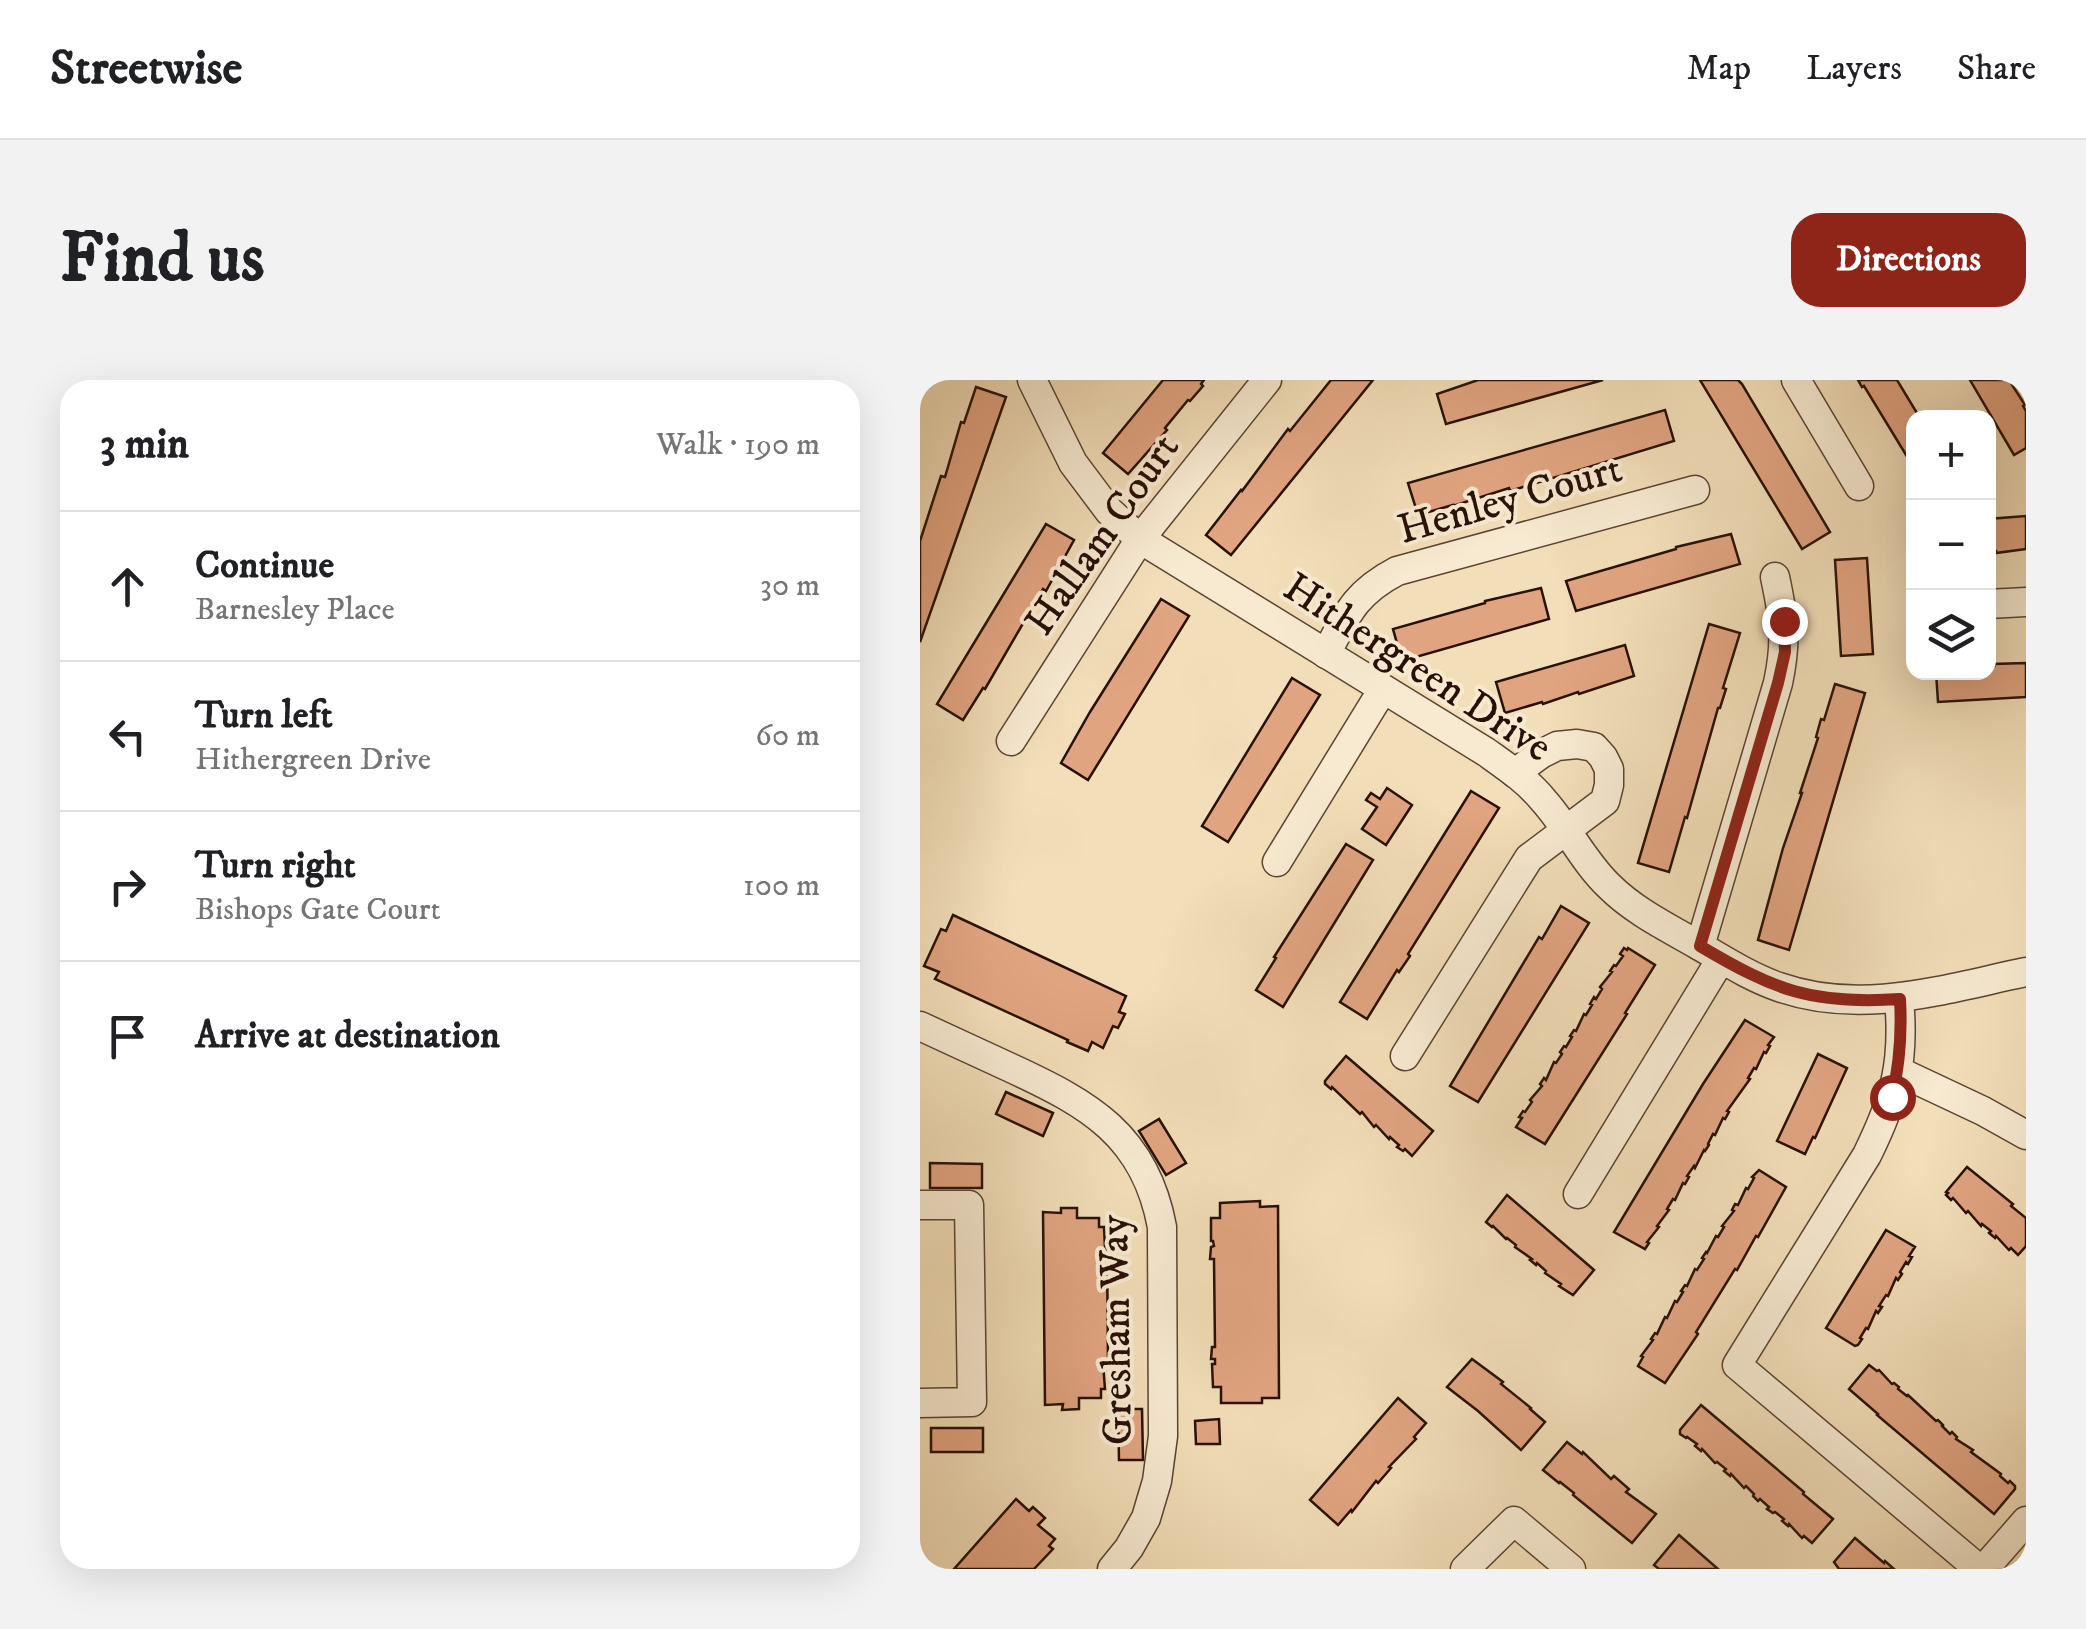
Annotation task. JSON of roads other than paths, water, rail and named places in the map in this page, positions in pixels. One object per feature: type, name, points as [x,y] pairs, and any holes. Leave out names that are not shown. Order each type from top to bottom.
[{"type":"street","name":"Hithergreen Drive","points":[[1032,380],[1073,463],[1109,510],[1140,540],[1515,773],[1548,804],[1592,868],[1628,904],[1776,986],[1806,996],[1841,1001],[1900,999],[2026,972]]},
{"type":"street","name":"Hallam Court","points":[[1011,741],[1140,540],[1267,380]]},
{"type":"street","points":[[1796,380],[1859,486]]},
{"type":"street","name":"Henley Court","points":[[1326,654],[1357,599],[1376,582],[1397,572],[1695,490]]},
{"type":"street","points":[[1578,1194],[1711,952],[1785,652],[1784,621],[1775,578]]},
{"type":"street","points":[[1996,604],[2026,602]]},
{"type":"street","points":[[1277,862],[1383,689]]},
{"type":"street","points":[[1405,1056],[1529,858],[1605,801],[1610,784],[1603,756],[1594,747],[1577,744],[1556,746],[1515,773]]},
{"type":"street","points":[[1900,999],[1902,1036],[1898,1071],[1880,1127],[1867,1156],[1737,1365],[1981,1569],[2026,1520]]},
{"type":"street","name":"Gresham Way","points":[[920,1026],[1060,1090],[1093,1112],[1124,1140],[1143,1168],[1156,1198],[1162,1227],[1163,1436],[1157,1482],[1146,1518],[1112,1569]]},
{"type":"street","points":[[1898,1071],[2026,1135]]},
{"type":"street","points":[[920,1205],[969,1204],[972,1402],[920,1403]]},
{"type":"street","points":[[1466,1569],[1514,1521],[1570,1569]]}]
